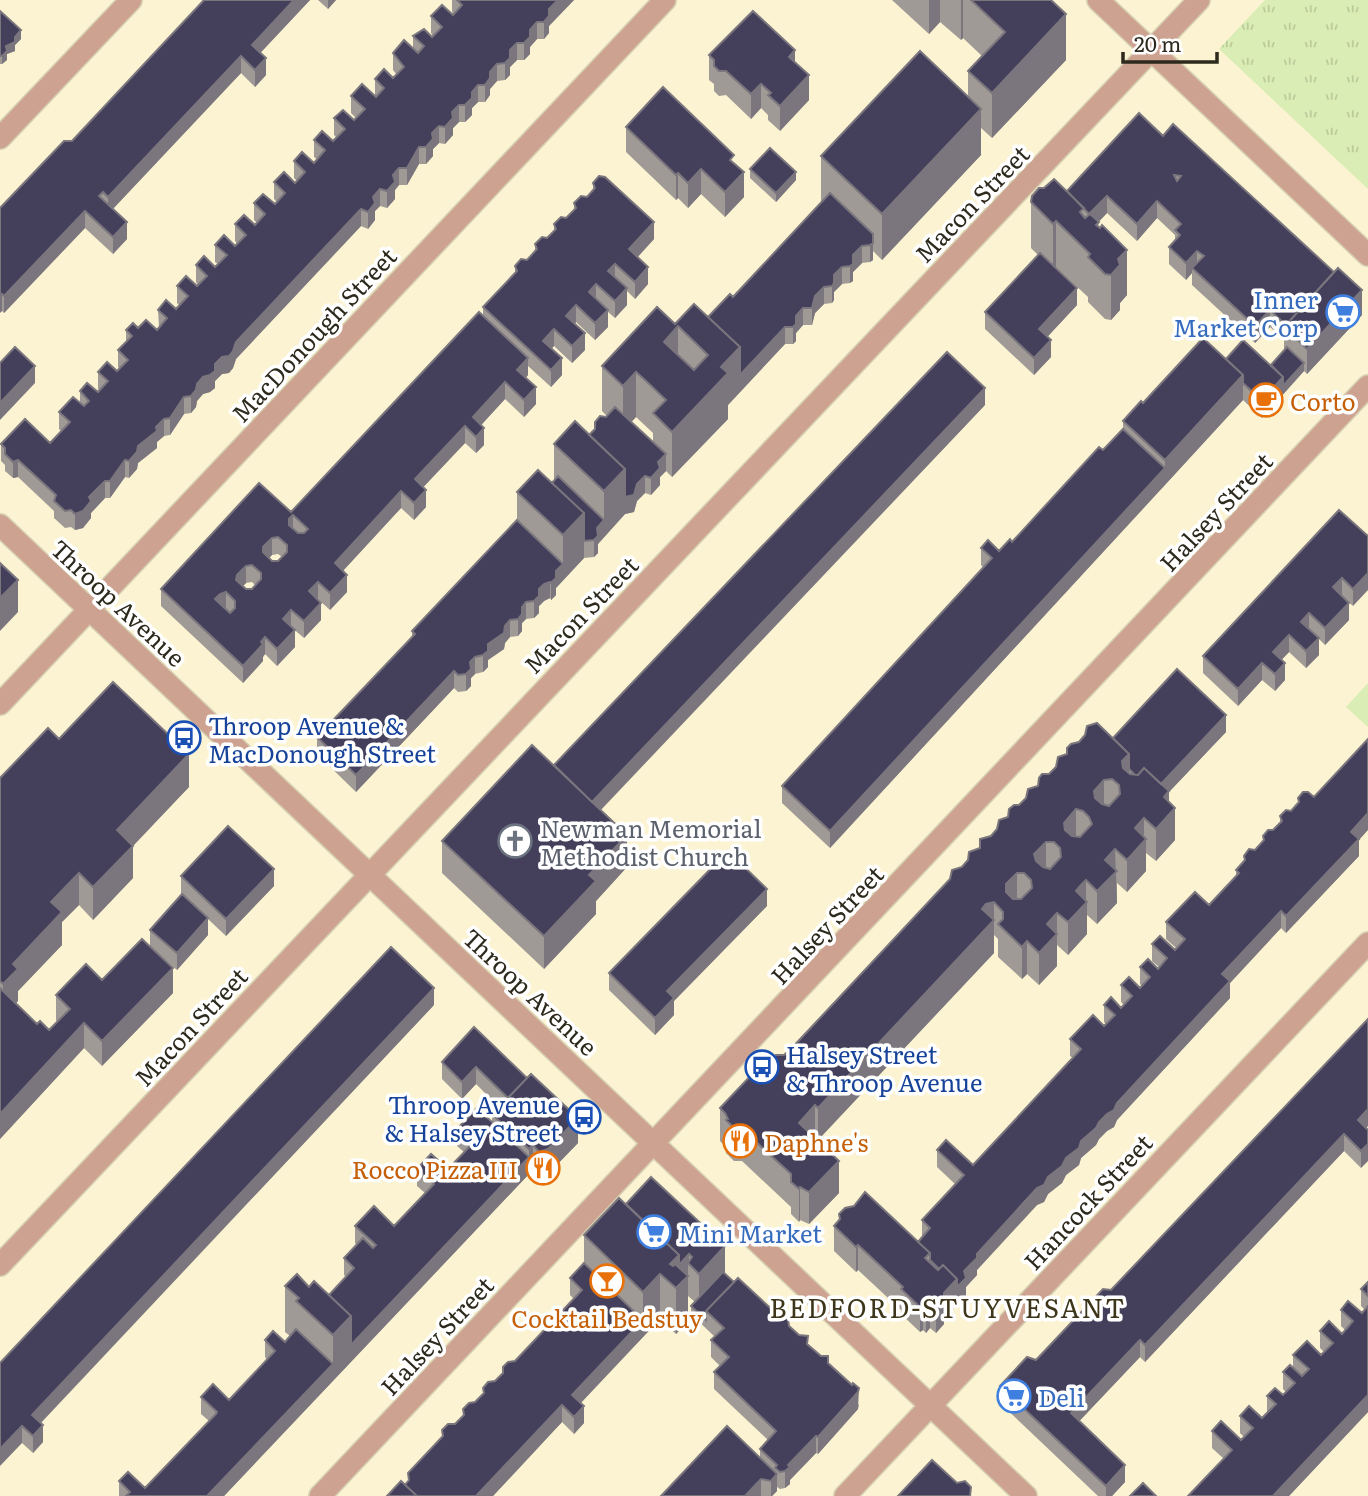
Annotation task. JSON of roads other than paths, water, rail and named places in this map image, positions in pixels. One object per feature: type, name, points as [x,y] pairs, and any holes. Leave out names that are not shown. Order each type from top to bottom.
[{"type":"street","points":[[0,138],[131,0]]},
{"type":"street","name":"MacDonough Street","points":[[0,704],[665,0]]},
{"type":"street","points":[[1098,0],[1368,255]]},
{"type":"street","name":"Macon Street","points":[[0,1265],[1199,0]]},
{"type":"street","name":"Halsey Street","points":[[320,1496],[1368,386]]},
{"type":"street","name":"Throop Avenue","points":[[0,525],[1026,1496]]},
{"type":"street","name":"Hancock Street","points":[[845,1496],[1368,943]]},
{"type":"place","name":"Inner Market Corp","points":[[1343,312]]},
{"type":"place","name":"Corto","points":[[1266,400]]},
{"type":"place","name":"Throop Avenue & MacDonough Street","points":[[184,738]]},
{"type":"place","name":"Newman Memorial Methodist Church","points":[[515,841]]},
{"type":"place","name":"Halsey Street & Throop Avenue","points":[[762,1067]]},
{"type":"place","name":"Throop Avenue & Halsey Street","points":[[584,1117]]},
{"type":"place","name":"Daphne's","points":[[740,1141]]},
{"type":"place","name":"Rocco Pizza III","points":[[543,1168]]},
{"type":"place","name":"Mini Market","points":[[654,1232]]},
{"type":"place","name":"Cocktail Bedstuy","points":[[607,1281]]},
{"type":"place","name":"Deli","points":[[1014,1396]]},
{"type":"district","name":"BEDFORD-STUYVESANT","points":[[948,1306]]}]
